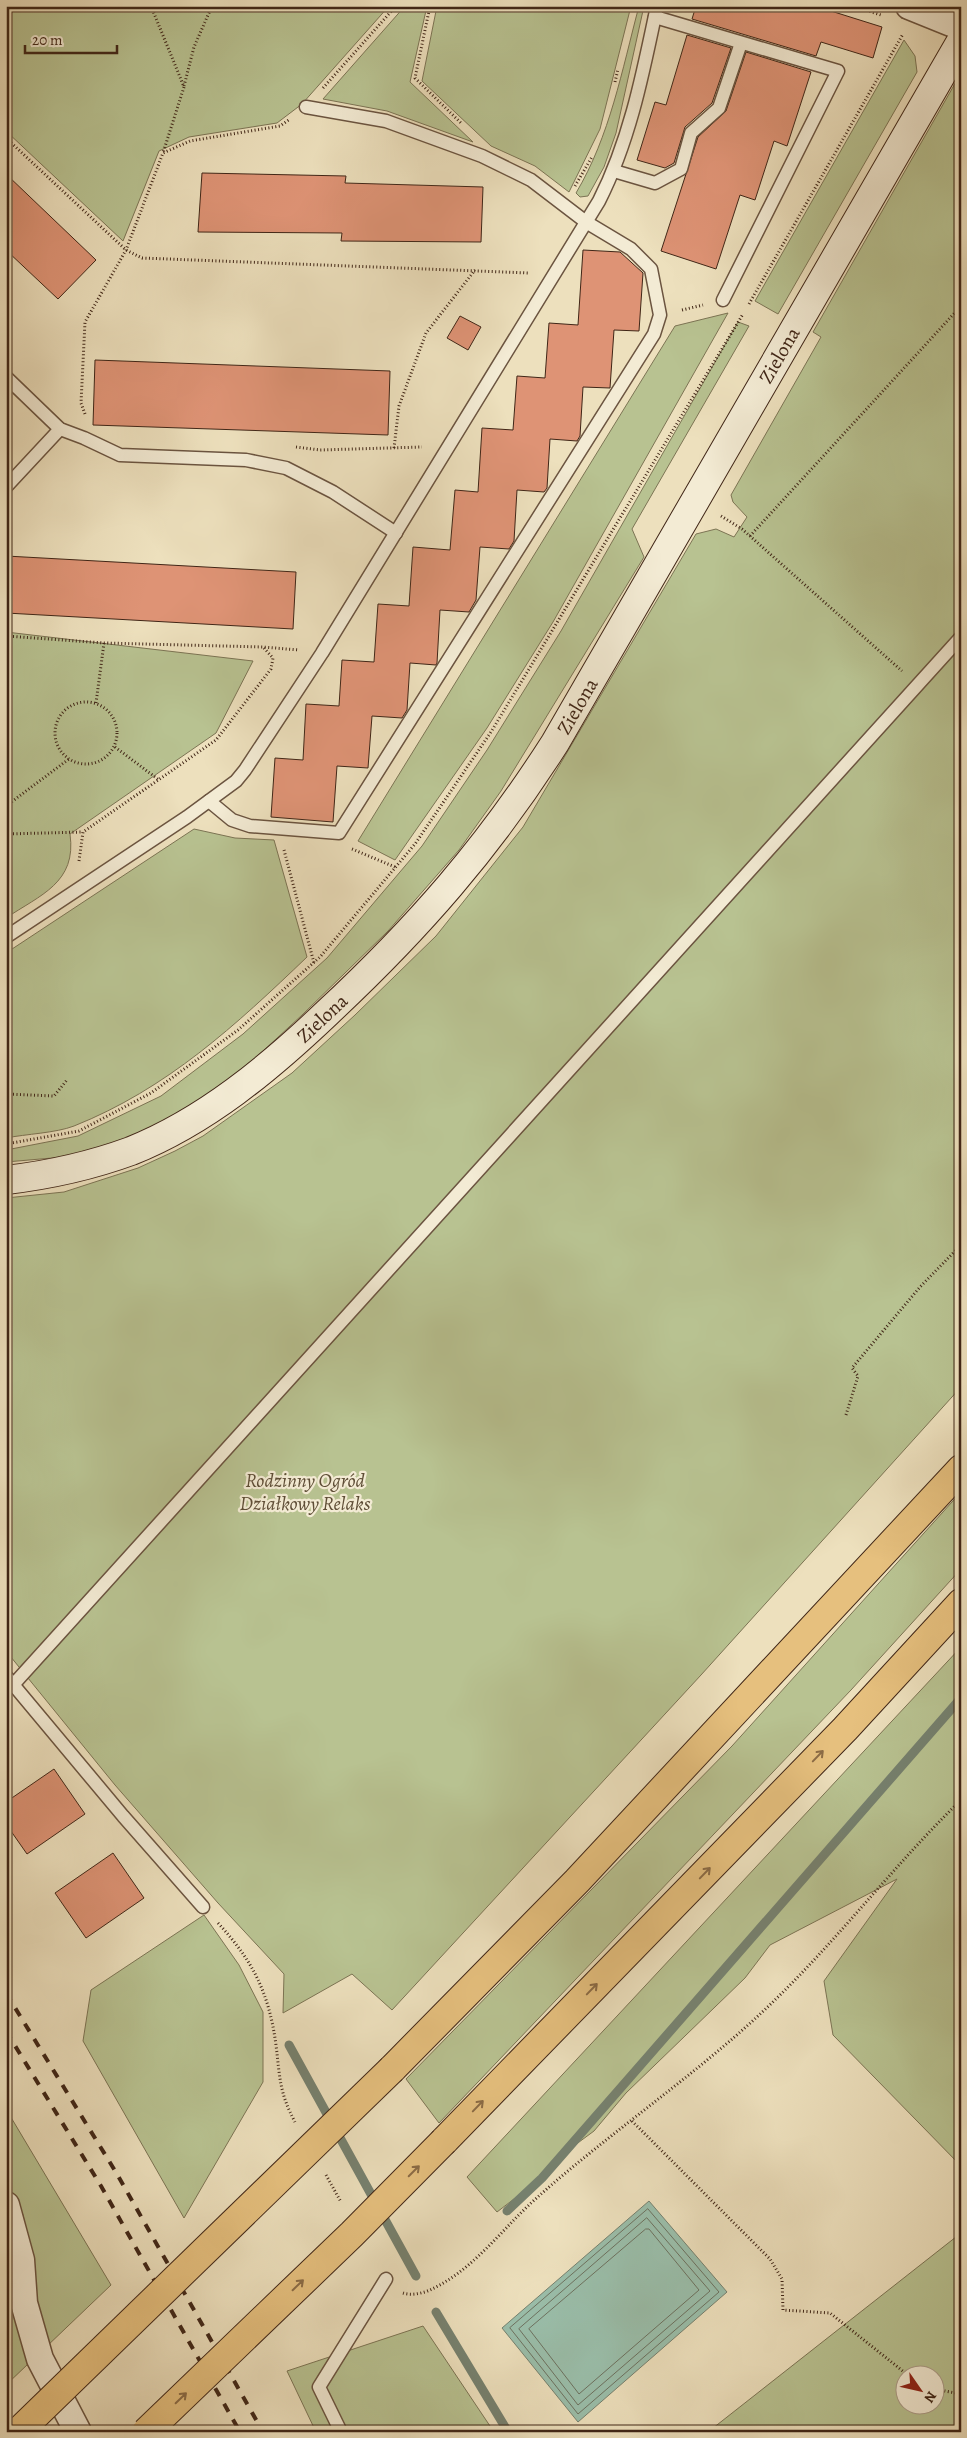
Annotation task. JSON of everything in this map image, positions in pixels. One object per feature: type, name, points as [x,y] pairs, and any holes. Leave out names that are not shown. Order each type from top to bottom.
[{"type":"highway","points":[[18,2432],[392,2069],[577,1881],[961,1469]]},
{"type":"highway","points":[[146,2432],[352,2234],[444,2141],[845,1729],[961,1603]]},
{"type":"main road","name":"Zielona","points":[[6,1180],[54,1174],[113,1157],[152,1141],[209,1110],[263,1071],[297,1041],[401,942],[454,884],[514,806],[556,743],[961,41]]},
{"type":"street","points":[[907,19],[961,27]]},
{"type":"street","points":[[6,2205],[21,2260],[24,2303],[40,2358],[78,2432]]},
{"type":"lane","points":[[6,936],[110,870],[236,781],[245,770],[322,653],[396,533],[447,446],[586,222],[614,171],[641,85],[656,11],[741,43],[838,71],[723,300]]},
{"type":"lane","points":[[614,171],[655,183],[681,169],[691,133],[719,108],[741,43]]},
{"type":"lane","points":[[209,801],[232,820],[250,826],[339,833],[654,334],[660,315],[651,269],[631,249],[586,222],[531,180],[482,156],[386,121],[306,107]]},
{"type":"lane","points":[[6,377],[60,429],[84,438],[120,456],[246,460],[286,468],[333,492],[396,533]]},
{"type":"lane","points":[[6,487],[60,429]]},
{"type":"lane","points":[[203,1907],[9,1681],[961,637]]},
{"type":"lane","points":[[342,2432],[319,2387],[386,2279]]},
{"type":"path","points":[[151,6],[184,87]]},
{"type":"path","points":[[87,418],[81,403],[85,322],[126,250],[163,153],[184,87],[194,47],[212,6]]},
{"type":"path","points":[[163,153],[190,141],[280,126],[306,107],[396,6]]},
{"type":"path","points":[[430,6],[415,78],[467,129]]},
{"type":"path","points":[[6,1144],[79,1131],[151,1092],[238,1030],[314,963],[396,868],[415,844],[485,740],[556,626],[746,308],[907,19]]},
{"type":"path","points":[[614,84],[619,66]]},
{"type":"path","points":[[6,138],[126,250],[142,258],[476,270],[552,275]]},
{"type":"path","points":[[563,206],[587,167],[595,149]]},
{"type":"path","points":[[394,448],[399,406],[426,333],[476,270]]},
{"type":"path","points":[[660,315],[723,300]]},
{"type":"path","points":[[750,536],[961,306]]},
{"type":"path","points":[[286,446],[320,450],[447,446]]},
{"type":"path","points":[[742,529],[917,684]]},
{"type":"path","points":[[6,636],[104,643],[263,647],[322,653]]},
{"type":"path","points":[[96,703],[104,643]]},
{"type":"path","points":[[6,834],[83,832],[216,740],[271,669],[273,658],[263,647]]},
{"type":"path","points":[[76,703],[96,703],[105,707],[113,715],[117,725],[115,747],[100,761],[90,764],[70,759],[57,744],[55,734],[58,720],[67,708],[76,703]]},
{"type":"path","points":[[115,747],[160,780]]},
{"type":"path","points":[[6,797],[8,805],[70,759]]},
{"type":"path","points":[[279,828],[314,963]]},
{"type":"path","points":[[78,866],[83,832]]},
{"type":"path","points":[[339,833],[343,846],[396,868]]},
{"type":"path","points":[[6,1094],[54,1096],[68,1080]]},
{"type":"path","points":[[846,1415],[858,1376],[852,1368],[920,1287],[961,1245]]},
{"type":"path","points":[[467,2265],[540,2195],[759,2015],[780,1995],[930,1830],[961,1800]]},
{"type":"path","points":[[632,2121],[770,2260],[782,2280],[783,2310],[830,2313],[896,2366]]},
{"type":"path","points":[[944,2390],[961,2394]]},
{"type":"green space","points":[[6,6],[389,6],[302,104],[277,123],[189,137],[159,151],[123,241],[6,131]]},
{"type":"green space","points":[[405,6],[427,6],[410,82],[473,142],[387,111],[323,99]]},
{"type":"green space","points":[[437,6],[631,6],[600,129],[569,192],[535,166],[491,146],[422,81]]},
{"type":"green space","points":[[639,6],[644,6],[616,133],[604,167],[588,196],[580,197],[576,193],[598,149],[606,126],[621,78]]},
{"type":"green space","points":[[904,40],[915,56],[917,72],[778,314],[755,301]]},
{"type":"green space","name":"Rodzinny Ogród Działkowy Relaks","points":[[961,73],[961,1387],[701,1675],[392,2010],[352,1974],[283,2013],[284,1974],[218,1903],[115,1785],[6,1651],[6,1198],[64,1192],[138,1168],[203,1136],[292,1073],[436,936],[523,827],[696,534],[716,529],[734,537],[747,517],[733,502],[731,495],[821,337],[813,332]]},
{"type":"green space","points":[[728,313],[553,622],[487,728],[395,860],[358,841],[675,326]]},
{"type":"green space","points":[[738,322],[749,326],[632,529],[644,557],[501,791],[459,850],[388,931],[302,1015],[250,1063],[182,1113],[127,1138],[75,1156],[6,1162],[6,1150],[78,1136],[161,1096],[243,1034],[327,958],[422,846],[487,750],[561,631]]},
{"type":"green space","points":[[6,632],[253,661],[216,733],[70,834],[71,851],[68,865],[62,876],[43,894],[6,918]]},
{"type":"green space","points":[[194,829],[235,838],[274,840],[307,957],[227,1031],[140,1094],[74,1126],[50,1132],[6,1138],[6,953]]},
{"type":"green space","points":[[961,1492],[961,1569],[851,1690],[439,2123],[406,2079],[732,1746]]},
{"type":"green space","points":[[961,1647],[961,2166],[833,2035],[824,1981],[897,1879],[770,1945],[745,1978],[626,2093],[594,2131],[552,2162],[527,2189],[497,2212],[467,2177]]},
{"type":"green space","points":[[204,1915],[239,1965],[263,2012],[263,2082],[184,2218],[83,2041],[91,1990]]},
{"type":"green space","points":[[6,2109],[111,2285],[45,2348],[33,2303],[32,2257],[23,2215],[6,2181]]},
{"type":"green space","points":[[961,2233],[961,2432],[708,2432]]},
{"type":"green space","points":[[13,2310],[28,2364],[6,2385],[6,2315]]},
{"type":"green space","points":[[423,2326],[494,2432],[316,2432],[287,2371]]},
{"type":"water","points":[[649,2201],[727,2292],[578,2422],[502,2328]]},
{"type":"building","points":[[696,6],[815,6],[882,27],[873,58],[821,42],[816,56],[692,19]]},
{"type":"building","points":[[687,35],[731,48],[712,103],[685,127],[674,163],[665,168],[637,160],[655,102],[666,105]]},
{"type":"building","points":[[746,52],[811,72],[787,146],[774,141],[755,200],[740,195],[716,269],[661,251],[698,137],[726,111]]},
{"type":"building","points":[[202,173],[346,176],[345,183],[483,187],[481,242],[341,241],[342,233],[198,232]]},
{"type":"building","points":[[6,174],[96,260],[58,299],[6,250]]},
{"type":"building","points":[[583,250],[620,252],[643,273],[639,331],[614,330],[610,388],[583,387],[580,436],[577,441],[550,439],[547,488],[544,492],[517,490],[514,541],[509,549],[480,547],[476,600],[469,612],[440,610],[437,663],[436,665],[410,663],[407,710],[402,718],[372,716],[368,768],[337,766],[333,822],[271,817],[275,758],[303,760],[306,704],[339,706],[342,660],[374,662],[378,604],[409,606],[413,547],[450,550],[455,490],[478,492],[482,428],[513,430],[517,376],[545,378],[549,323],[578,325]]},
{"type":"building","points":[[460,316],[481,327],[468,350],[447,338]]},
{"type":"building","points":[[95,360],[390,371],[388,435],[93,425]]},
{"type":"building","points":[[6,556],[296,572],[293,629],[6,613]]},
{"type":"building","points":[[54,1769],[85,1814],[27,1854],[6,1824],[6,1802]]},
{"type":"building","points":[[113,1853],[144,1898],[86,1938],[55,1893]]},
{"type":"waterway","points":[[507,2211],[542,2178],[961,1698]]},
{"type":"waterway","points":[[289,2045],[416,2276]]},
{"type":"waterway","points":[[436,2312],[508,2432]]},
{"type":"railway","points":[[6,1993],[117,2174],[263,2432]]},
{"type":"railway","points":[[6,2031],[101,2186],[240,2432]]}]
